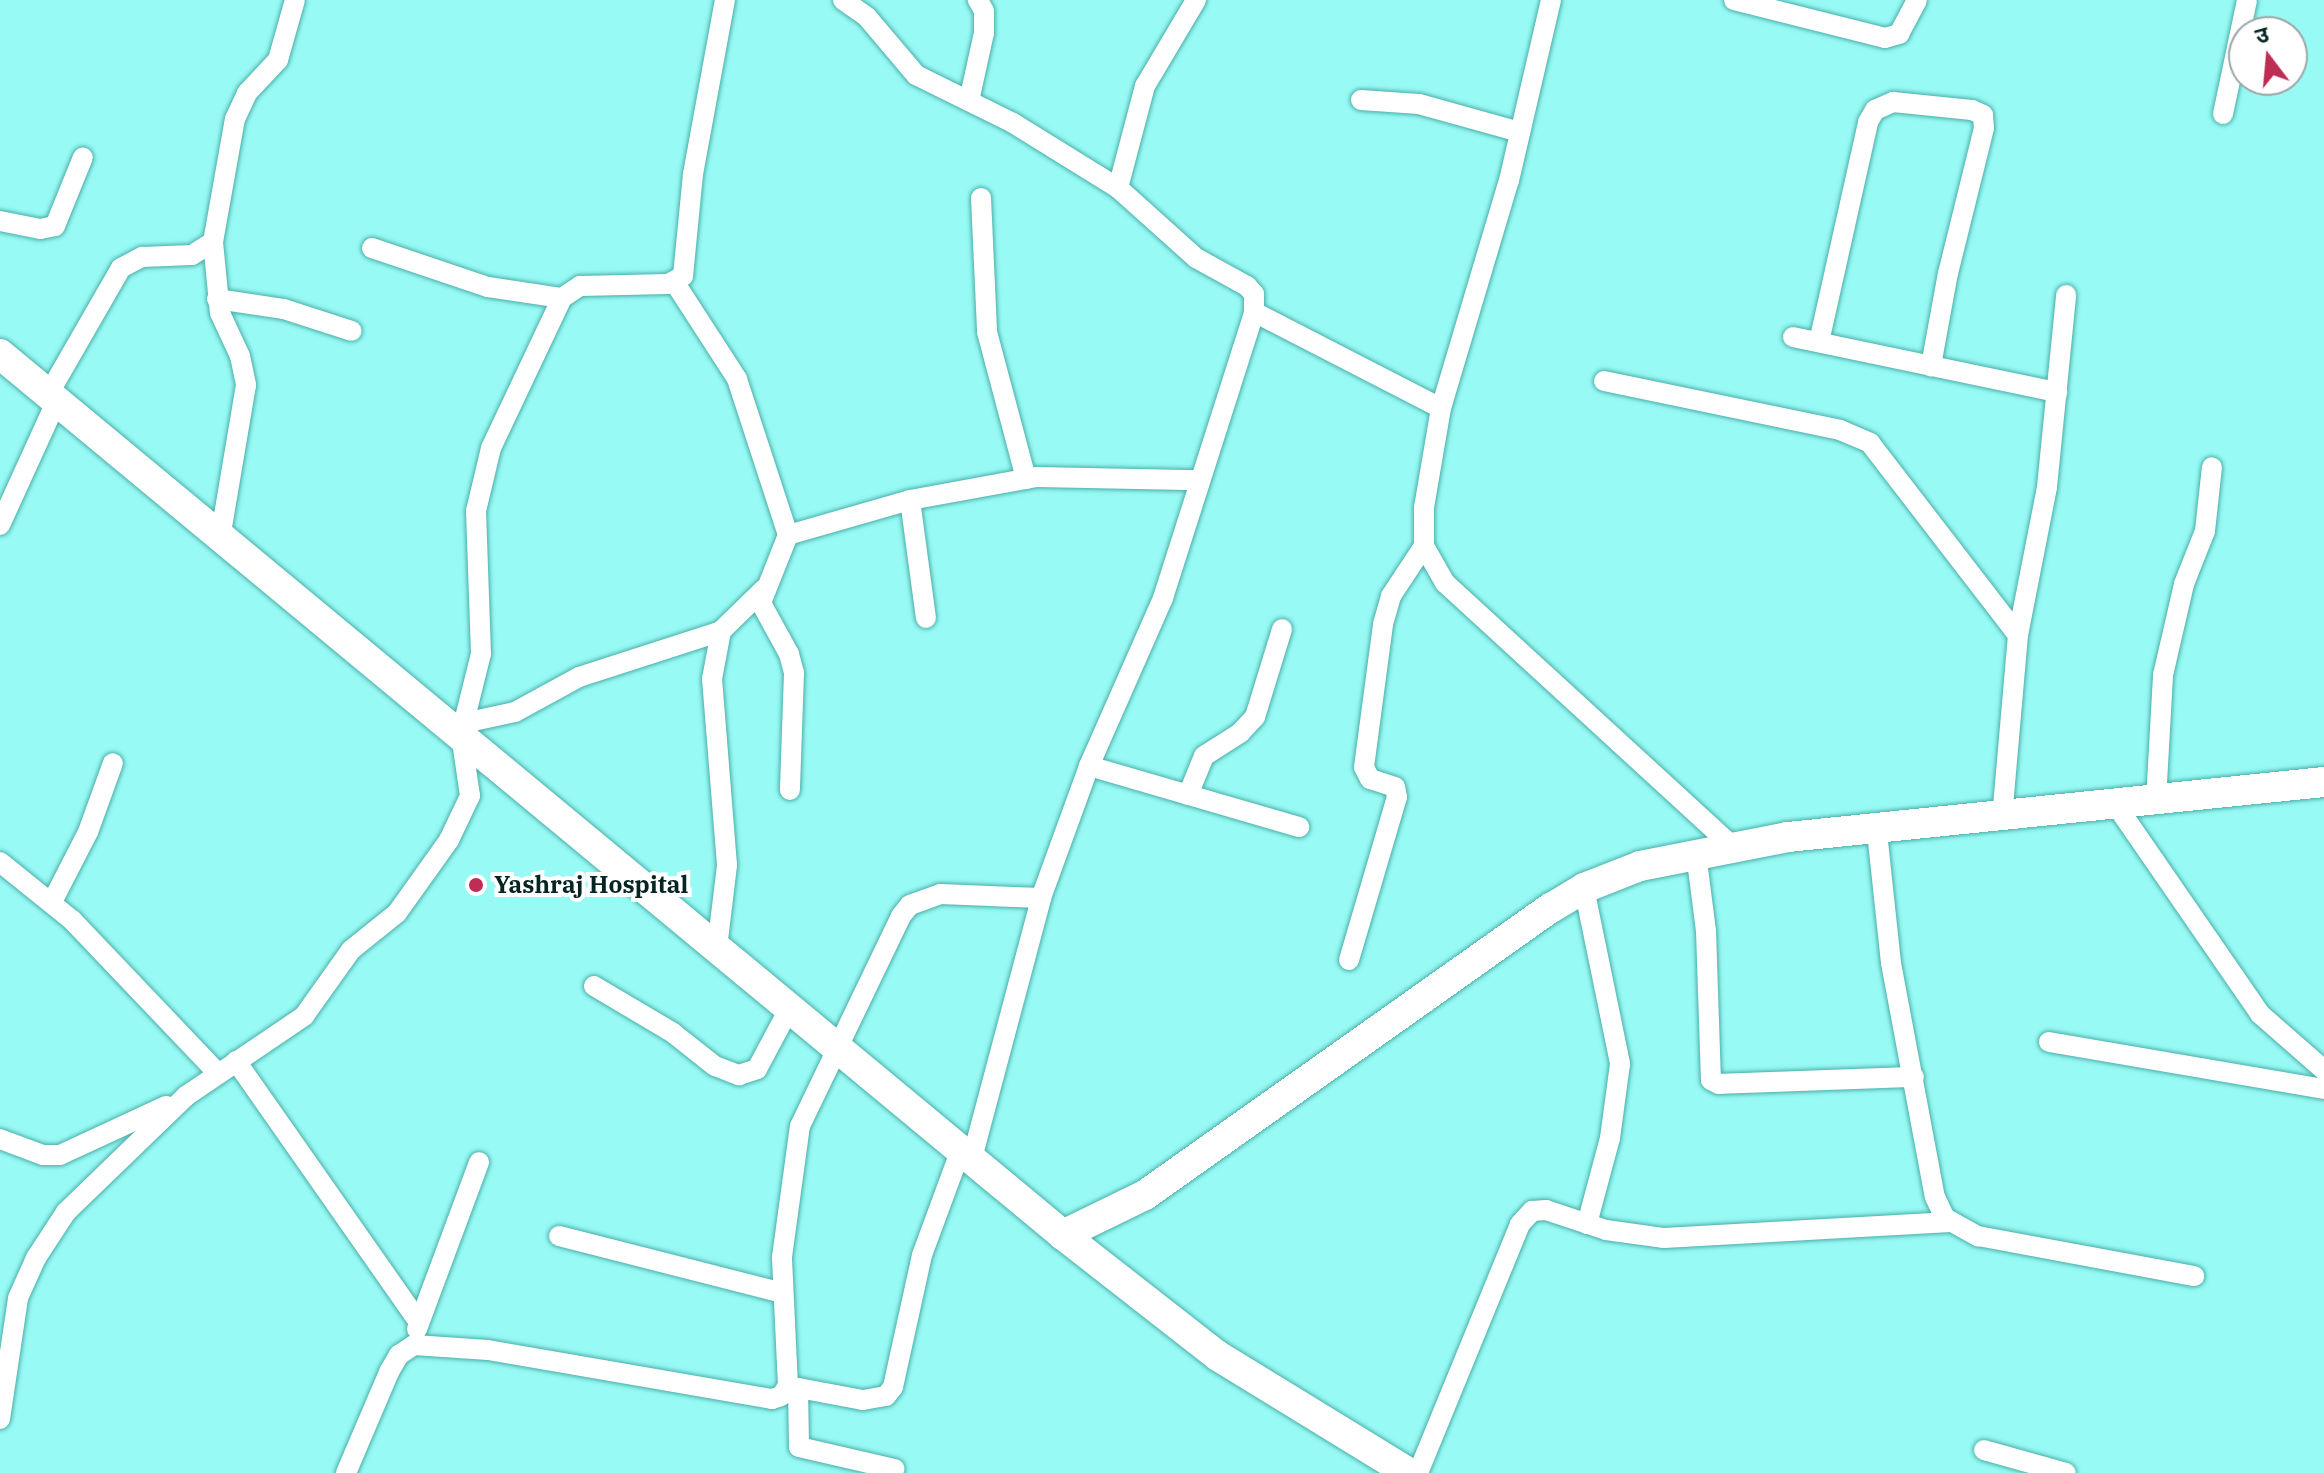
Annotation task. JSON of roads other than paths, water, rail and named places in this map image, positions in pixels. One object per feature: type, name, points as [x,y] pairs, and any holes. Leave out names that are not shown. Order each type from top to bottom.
[{"type":"main road","points":[[0,354],[463,728],[789,1009],[1063,1235],[1218,1356],[1409,1473]]},
{"type":"main road","points":[[1063,1235],[1145,1195],[1584,888],[1640,866],[1731,845],[1877,832],[2324,782]]},
{"type":"street","points":[[221,533],[246,385],[217,299],[213,242],[235,119],[247,93],[278,60],[295,0]]},
{"type":"street","points":[[675,283],[684,270],[693,174],[725,0]]},
{"type":"street","points":[[346,1473],[389,1372],[399,1355],[414,1345],[488,1350],[772,1399],[793,1387],[863,1400],[880,1399],[893,1387],[922,1255],[966,1157],[1041,898],[1089,766],[1163,598],[1254,312],[1251,289],[1196,258],[1118,188],[969,101],[916,75],[867,17],[843,0]]},
{"type":"street","points":[[969,101],[984,33],[984,11],[978,0]]},
{"type":"street","points":[[1118,188],[1145,86],[1196,0]]},
{"type":"street","points":[[1734,0],[1885,38],[1899,34],[1917,0]]},
{"type":"street","points":[[2223,114],[2247,0]]},
{"type":"street","points":[[1548,1],[1520,132],[1441,408],[1424,507],[1424,546],[1445,583],[1731,845]]},
{"type":"street","points":[[1361,100],[1419,104],[1520,132]]},
{"type":"street","points":[[1819,342],[1868,122],[1875,110],[1893,102],[1972,110],[1983,115],[1984,128],[1948,273],[1931,366]]},
{"type":"street","points":[[0,221],[40,229],[55,226],[83,157]]},
{"type":"street","points":[[981,198],[987,332],[1026,479]]},
{"type":"street","points":[[0,525],[53,396],[121,268],[142,257],[192,255],[213,242]]},
{"type":"street","points":[[372,248],[488,287],[562,298],[590,284],[675,283]]},
{"type":"street","points":[[675,283],[737,379],[788,535],[761,603],[789,654],[794,673],[790,790]]},
{"type":"street","points":[[2002,818],[2018,635],[2047,487],[2066,295]]},
{"type":"street","points":[[0,1419],[9,1295],[66,1212],[186,1096],[217,1072],[304,1016],[351,950],[397,913],[439,856],[470,796],[463,728],[482,644],[476,511],[480,482],[499,428],[562,298]]},
{"type":"street","points":[[217,299],[284,309],[352,331]]},
{"type":"street","points":[[1254,312],[1441,408]]},
{"type":"street","points":[[1793,337],[2057,392]]},
{"type":"street","points":[[1604,381],[1840,430],[1870,443],[2018,635]]},
{"type":"street","points":[[2156,801],[2163,675],[2184,584],[2205,531],[2212,467]]},
{"type":"street","points":[[788,535],[910,500],[1026,479],[1085,474],[1200,480]]},
{"type":"street","points":[[910,500],[926,618]]},
{"type":"street","points":[[1349,960],[1397,797],[1395,787],[1370,779],[1364,767],[1383,624],[1391,596],[1424,546]]},
{"type":"street","points":[[463,728],[515,712],[579,677],[721,631],[764,589]]},
{"type":"street","points":[[1188,795],[1204,756],[1240,733],[1255,717],[1282,629]]},
{"type":"street","points":[[717,948],[727,865],[712,679],[721,631]]},
{"type":"street","points":[[52,902],[88,832],[113,763]]},
{"type":"street","points":[[1089,766],[1299,827]]},
{"type":"street","points":[[2116,805],[2260,1014],[2324,1070]]},
{"type":"street","points":[[1877,832],[1891,963],[1935,1197],[1951,1222],[1978,1236],[2194,1276]]},
{"type":"street","points":[[1696,853],[1706,931],[1711,1080],[1719,1084],[1914,1077]]},
{"type":"street","points":[[0,862],[52,902],[148,994],[217,1072]]},
{"type":"street","points":[[1584,888],[1620,1064],[1610,1138],[1587,1224]]},
{"type":"street","points":[[895,1469],[799,1447],[782,1293],[785,1214],[797,1138],[806,1105],[910,905],[940,894],[1041,898]]},
{"type":"street","points":[[594,986],[673,1033],[715,1066],[739,1075],[757,1069],[789,1009]]},
{"type":"street","points":[[2049,1042],[2324,1089]]},
{"type":"street","points":[[236,1061],[419,1322]]},
{"type":"street","points":[[0,1139],[43,1155],[60,1155],[186,1096]]},
{"type":"street","points":[[414,1345],[419,1322],[479,1162]]},
{"type":"street","points":[[1418,1473],[1525,1215],[1546,1210],[1587,1224],[1664,1238],[1951,1222]]},
{"type":"street","points":[[559,1236],[782,1293]]},
{"type":"street","points":[[1984,1450],[2066,1473]]},
{"type":"place","name":"Yashraj Hospital","points":[[476,885]]}]
